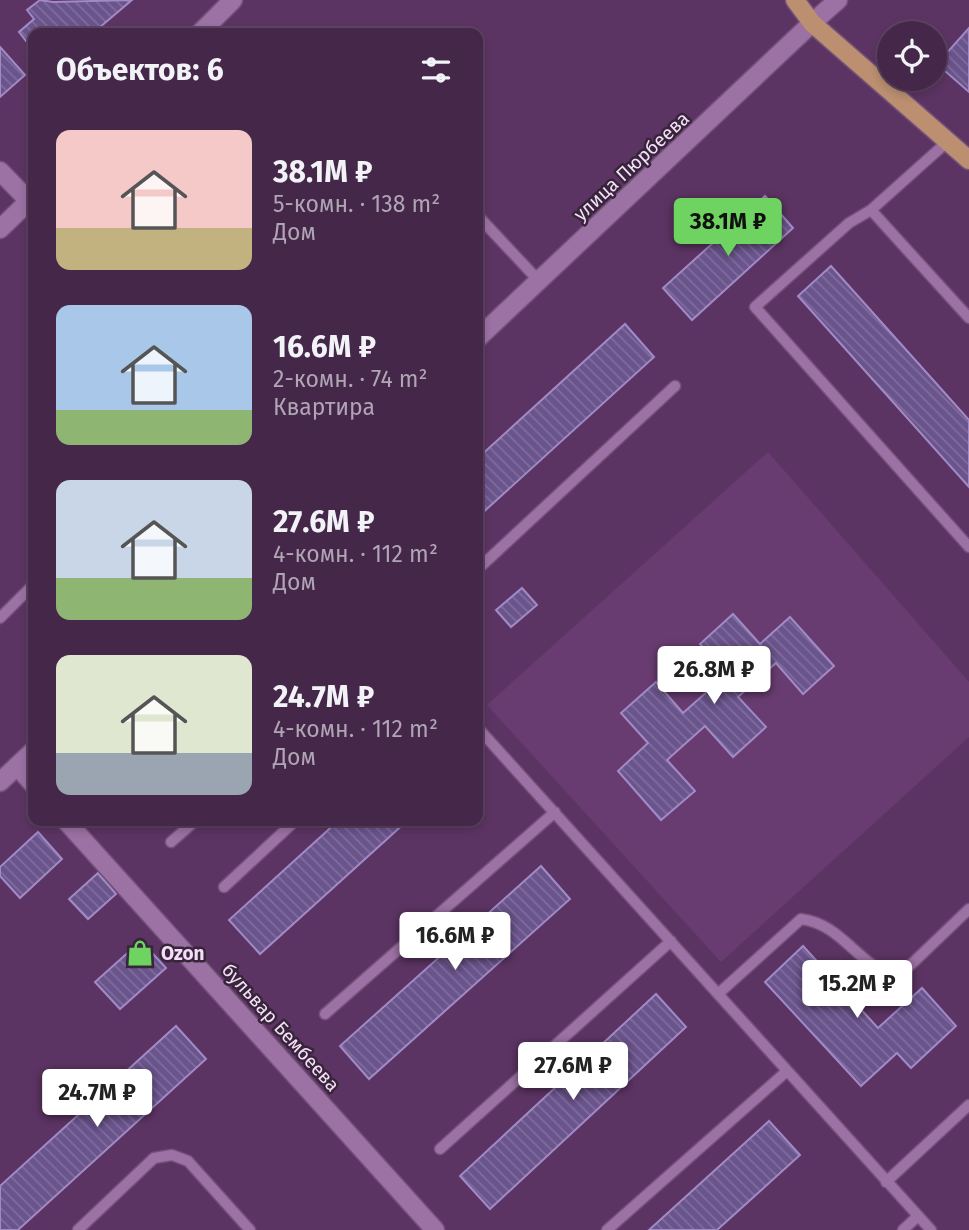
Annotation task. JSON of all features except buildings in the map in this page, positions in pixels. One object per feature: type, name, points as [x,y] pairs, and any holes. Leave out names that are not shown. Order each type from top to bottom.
[{"type":"main road","points":[[795,0],[812,23],[969,160]]},
{"type":"street","points":[[205,28],[233,0]]},
{"type":"street","name":"улица Пюрбеева","points":[[483,333],[838,0]]},
{"type":"street","points":[[0,171],[28,196]]},
{"type":"street","points":[[0,229],[28,202]]},
{"type":"street","points":[[5,773],[28,755]]},
{"type":"street","points":[[5,773],[28,782]]},
{"type":"street","name":"бульвар Бембеева","points":[[71,826],[435,1230]]},
{"type":"lane","points":[[947,142],[871,209],[849,223],[755,307],[969,547]]},
{"type":"lane","points":[[871,209],[969,318]]},
{"type":"lane","points":[[483,221],[539,281]]},
{"type":"lane","points":[[483,564],[676,386]]},
{"type":"lane","points":[[0,618],[28,590]]},
{"type":"lane","points":[[483,733],[931,1230]]},
{"type":"lane","points":[[325,1014],[555,812]]},
{"type":"lane","points":[[171,842],[189,826]]},
{"type":"lane","points":[[224,887],[290,826]]},
{"type":"lane","points":[[718,994],[801,919],[816,920],[833,929],[883,974],[898,977],[969,909]]},
{"type":"lane","points":[[440,1149],[671,941]]},
{"type":"lane","points":[[607,1230],[787,1071]]},
{"type":"lane","points":[[886,1182],[969,1105]]},
{"type":"lane","points":[[78,1230],[154,1158],[172,1155],[188,1161],[250,1230]]},
{"type":"lane","points":[[903,1230],[918,1216]]},
{"type":"shaded area","points":[[768,452],[969,682],[969,737],[721,962],[487,705]]},
{"type":"place","name":"Ozon","points":[[140,953]]}]
